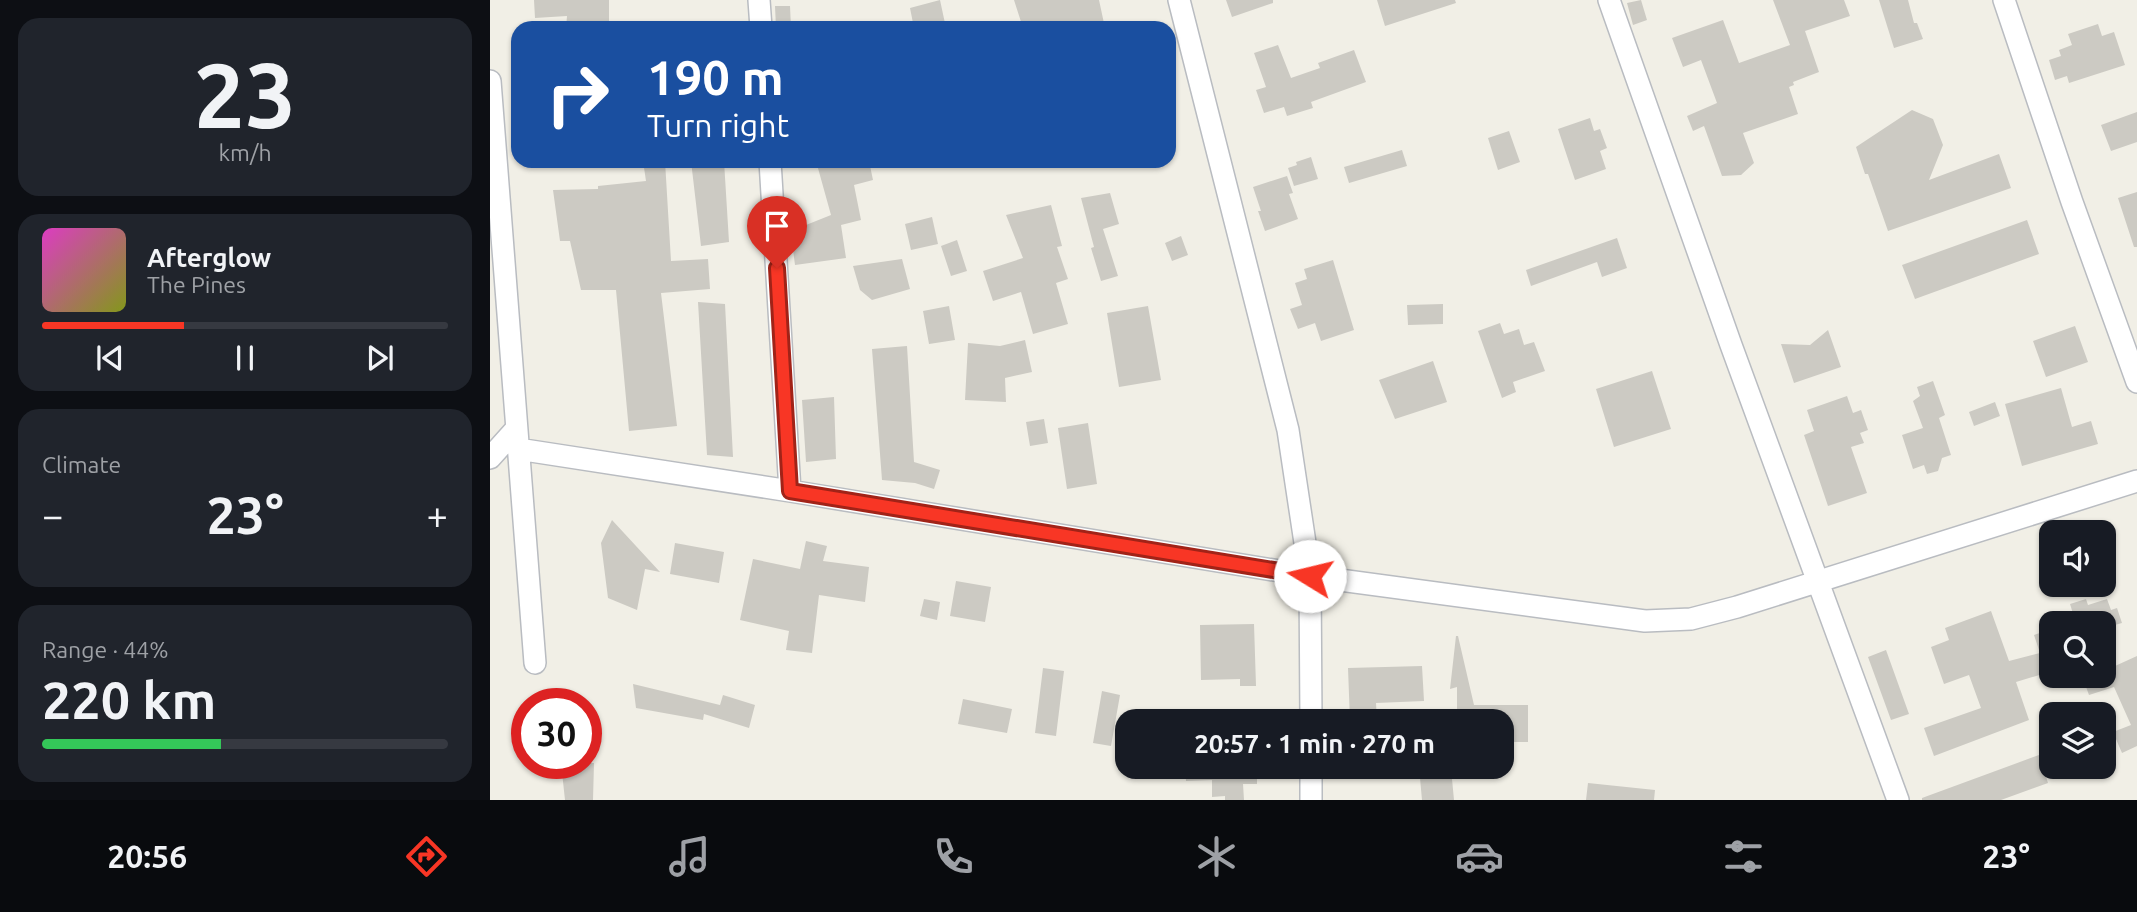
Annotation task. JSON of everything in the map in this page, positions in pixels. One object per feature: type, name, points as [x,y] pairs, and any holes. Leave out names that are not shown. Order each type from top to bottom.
[{"type":"street","points":[[758,0],[760,21]]},
{"type":"street","points":[[1179,0],[1287,430],[1310,576],[1311,709]]},
{"type":"street","points":[[1609,0],[1736,358],[1898,800]]},
{"type":"street","points":[[2004,0],[2072,202],[2137,382]]},
{"type":"street","points":[[490,81],[534,663]]},
{"type":"street","points":[[770,168],[790,491]]},
{"type":"street","points":[[490,458],[517,439],[790,491],[1310,576],[1645,621],[1691,619],[1737,607],[2137,481]]},
{"type":"street","points":[[1311,779],[1311,800]]},
{"type":"building","points":[[534,0],[609,0],[609,21],[567,21],[567,16],[535,18]]},
{"type":"building","points":[[940,0],[944,21],[913,21],[910,8]]},
{"type":"building","points":[[1014,0],[1099,0],[1104,21],[1021,21]]},
{"type":"building","points":[[1226,0],[1273,0],[1273,3],[1232,17]]},
{"type":"building","points":[[1377,0],[1455,0],[1456,3],[1385,26]]},
{"type":"building","points":[[1641,0],[1647,20],[1633,25],[1627,3]]},
{"type":"building","points":[[1773,0],[1844,0],[1850,16],[1805,31],[1819,72],[1793,82],[1794,85],[1789,87],[1798,114],[1743,133],[1754,163],[1741,175],[1722,176],[1704,126],[1693,131],[1687,116],[1717,103],[1701,60],[1683,67],[1672,38],[1723,20],[1739,63],[1790,45]]},
{"type":"building","points":[[1879,0],[1908,0],[1914,23],[1917,23],[1923,39],[1894,48]]},
{"type":"building","points":[[775,6],[790,6],[791,21],[776,21]]},
{"type":"building","points":[[2098,24],[2102,36],[2114,32],[2125,65],[2069,83],[2067,76],[2055,80],[2049,60],[2061,56],[2059,50],[2072,45],[2068,34]]},
{"type":"building","points":[[1278,45],[1291,78],[1320,68],[1318,63],[1354,50],[1366,82],[1311,102],[1313,108],[1287,116],[1284,107],[1264,113],[1256,90],[1266,87],[1254,53]]},
{"type":"building","points":[[1912,110],[1933,119],[1943,145],[1929,180],[1999,154],[2011,188],[1888,231],[1856,147]]},
{"type":"building","points":[[2137,112],[2137,142],[2111,151],[2101,125]]},
{"type":"building","points":[[1590,118],[1594,131],[1600,129],[1607,148],[1600,151],[1606,169],[1575,180],[1558,129]]},
{"type":"building","points":[[1509,131],[1520,162],[1498,170],[1488,138]]},
{"type":"building","points":[[1402,150],[1407,166],[1349,183],[1344,167]]},
{"type":"building","points":[[1311,157],[1318,179],[1294,186],[1288,168]]},
{"type":"building","points":[[644,168],[665,168],[671,261],[708,259],[710,289],[661,293],[677,426],[629,431],[616,290],[581,290],[570,241],[560,241],[553,190],[598,189],[598,186],[646,181]]},
{"type":"building","points":[[692,168],[724,168],[729,242],[701,246]]},
{"type":"building","points":[[818,168],[870,168],[873,180],[854,185],[861,220],[841,225],[846,258],[795,265],[792,242],[800,241],[796,229],[831,215]]},
{"type":"building","points":[[1287,176],[1293,193],[1289,194],[1298,219],[1265,231],[1253,187]]},
{"type":"building","points":[[2137,192],[2137,247],[2134,247],[2118,198]]},
{"type":"building","points":[[1110,193],[1119,224],[1103,229],[1118,276],[1101,281],[1081,198]]},
{"type":"building","points":[[1051,205],[1062,246],[1057,247],[1068,279],[1056,283],[1068,324],[1033,334],[1021,292],[993,301],[983,271],[1023,258],[1006,215]]},
{"type":"building","points":[[932,217],[938,244],[911,250],[905,224]]},
{"type":"building","points":[[2027,220],[2039,254],[1915,299],[1902,265]]},
{"type":"building","points":[[1181,236],[1188,255],[1172,261],[1165,243]]},
{"type":"building","points":[[1617,238],[1627,268],[1602,277],[1597,262],[1531,286],[1526,270]]},
{"type":"building","points":[[957,240],[967,271],[951,276],[941,246]]},
{"type":"building","points":[[902,259],[910,289],[872,300],[860,290],[853,266]]},
{"type":"building","points":[[1333,260],[1354,330],[1321,341],[1315,323],[1298,329],[1290,309],[1302,305],[1295,283],[1307,279],[1304,269]]},
{"type":"building","points":[[698,302],[725,304],[733,457],[707,455]]},
{"type":"building","points":[[1443,304],[1443,324],[1408,325],[1407,305]]},
{"type":"building","points":[[949,306],[955,340],[929,344],[923,311]]},
{"type":"building","points":[[1148,306],[1161,380],[1119,387],[1107,313]]},
{"type":"building","points":[[1500,323],[1504,334],[1519,329],[1524,345],[1534,342],[1545,371],[1513,382],[1516,392],[1502,398],[1478,331]]},
{"type":"building","points":[[2075,326],[2088,362],[2046,377],[2033,341]]},
{"type":"building","points":[[1828,330],[1841,367],[1794,383],[1781,344],[1810,345]]},
{"type":"building","points":[[1025,340],[1032,372],[1005,378],[1006,402],[965,400],[968,343],[1000,346]]},
{"type":"building","points":[[907,346],[914,462],[940,470],[934,489],[915,483],[882,480],[872,349]]},
{"type":"building","points":[[1433,361],[1447,402],[1395,419],[1379,380]]},
{"type":"building","points":[[1652,371],[1671,429],[1614,447],[1596,389]]},
{"type":"building","points":[[1933,381],[1945,415],[1939,418],[1951,455],[1942,458],[1938,471],[1927,474],[1924,465],[1913,469],[1902,435],[1923,428],[1913,401],[1920,396],[1917,387]]},
{"type":"building","points":[[2061,388],[2072,427],[2091,421],[2098,444],[2022,466],[2005,404]]},
{"type":"building","points":[[1847,396],[1853,413],[1861,410],[1868,430],[1860,433],[1864,443],[1851,447],[1867,493],[1828,506],[1804,435],[1814,431],[1807,410]]},
{"type":"building","points":[[834,397],[836,459],[806,462],[802,400]]},
{"type":"building","points":[[1995,402],[2000,416],[1974,426],[1969,412]]},
{"type":"building","points":[[1044,419],[1048,443],[1030,446],[1026,422]]},
{"type":"building","points":[[1088,423],[1097,484],[1067,489],[1058,428]]},
{"type":"building","points":[[612,520],[660,572],[645,569],[637,610],[608,598],[601,543]]},
{"type":"building","points":[[806,541],[827,546],[823,561],[869,567],[865,602],[819,595],[812,653],[786,650],[789,631],[740,620],[753,559],[800,569]]},
{"type":"building","points":[[675,543],[724,552],[719,583],[670,574]]},
{"type":"building","points":[[956,581],[991,587],[985,622],[950,616]]},
{"type":"building","points":[[924,599],[940,602],[937,620],[920,616]]},
{"type":"building","points":[[2086,599],[2088,605],[2107,599],[2111,610],[2117,608],[2122,623],[2116,625],[2116,611],[2072,611],[2070,604]]},
{"type":"building","points":[[1991,611],[2009,661],[2039,653],[2039,675],[2016,682],[2029,720],[1934,756],[1924,728],[1981,708],[1969,675],[1944,684],[1931,647],[1949,640],[1945,628]]},
{"type":"building","points":[[1254,624],[1256,686],[1240,686],[1240,679],[1201,680],[1200,625]]},
{"type":"building","points":[[2039,633],[2039,650],[2034,635]]},
{"type":"building","points":[[1458,636],[1474,705],[1528,705],[1528,742],[1514,742],[1514,709],[1457,709],[1457,687],[1450,689]]},
{"type":"building","points":[[1886,650],[1909,714],[1891,720],[1868,657]]},
{"type":"building","points":[[2137,656],[2137,746],[2122,753],[2116,739],[2116,731],[2131,725],[2114,688],[2116,666]]},
{"type":"building","points":[[1422,666],[1424,701],[1376,703],[1376,709],[1350,709],[1348,668]]},
{"type":"building","points":[[1043,668],[1064,671],[1056,736],[1035,733]]},
{"type":"building","points":[[633,684],[720,705],[723,695],[755,705],[749,728],[704,714],[703,720],[636,708]]},
{"type":"building","points":[[2086,688],[2111,688],[2089,695]]},
{"type":"building","points":[[1102,691],[1120,695],[1118,709],[1115,709],[1111,746],[1093,743]]},
{"type":"building","points":[[963,699],[1012,709],[1007,733],[958,724]]},
{"type":"building","points":[[2039,755],[2039,779],[2047,779],[2048,783],[2001,800],[1922,798]]},
{"type":"building","points":[[563,779],[594,779],[593,800],[565,800]]},
{"type":"building","points":[[1186,779],[1257,779],[1257,784],[1243,784],[1244,800],[1225,800],[1225,796],[1212,797],[1212,780]]},
{"type":"building","points":[[1420,779],[1452,779],[1454,800],[1422,800]]},
{"type":"building","points":[[1588,783],[1655,790],[1654,800],[1586,800]]},
{"type":"route","points":[[777,268],[790,491],[1310,576]]}]
